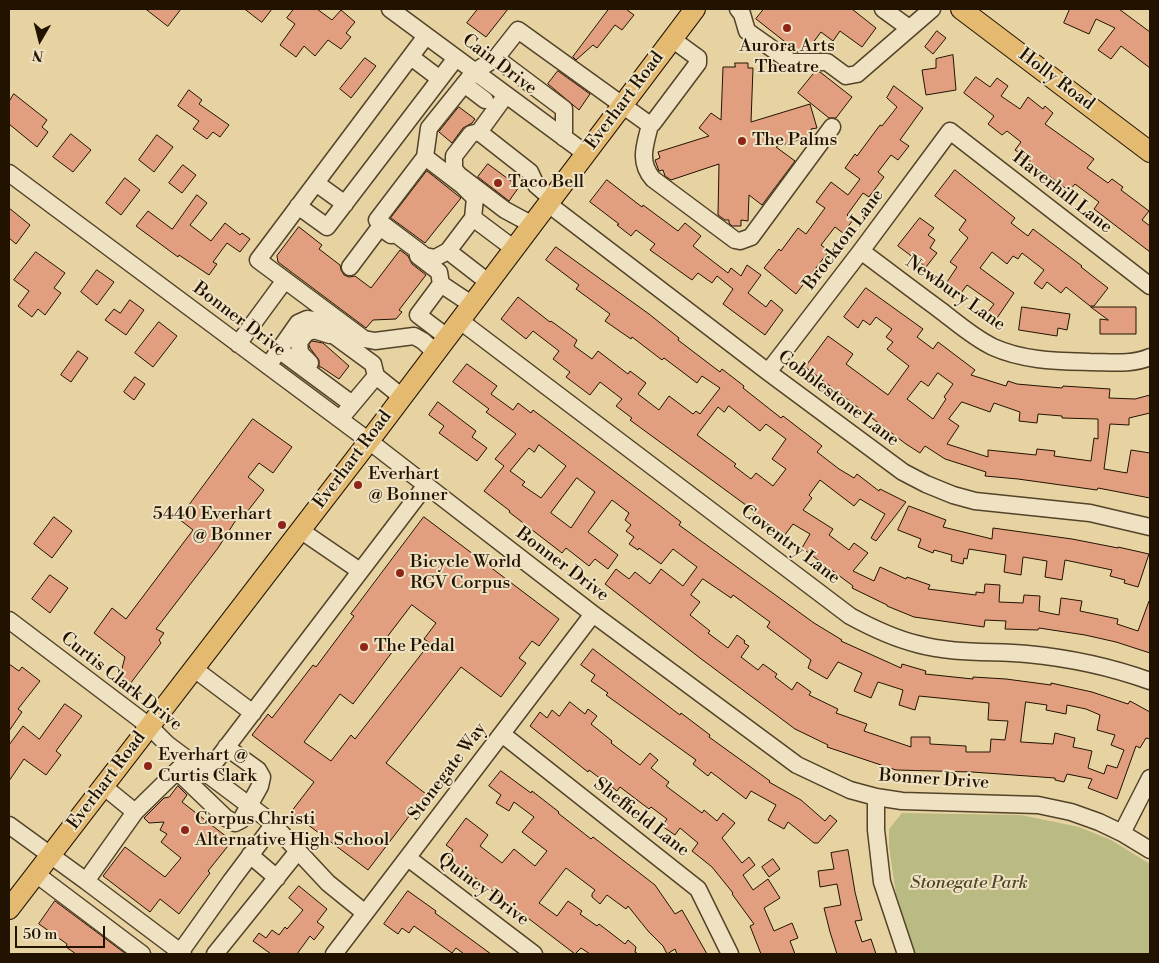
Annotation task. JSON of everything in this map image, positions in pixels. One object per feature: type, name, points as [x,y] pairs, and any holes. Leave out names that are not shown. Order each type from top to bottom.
[{"type":"main road","name":"Everhart Road","points":[[12,896],[36,874],[51,855],[402,397],[695,9]]},
{"type":"main road","name":"Holly Road","points":[[961,9],[1150,152]]},
{"type":"street","name":"Cain Drive","points":[[390,9],[456,58],[469,78],[506,95],[585,154]]},
{"type":"street","points":[[738,9],[742,14],[747,31],[791,62],[827,62],[846,76],[857,74],[884,53],[909,28],[932,9]]},
{"type":"street","points":[[883,9],[909,28]]},
{"type":"street","points":[[425,157],[463,186],[474,198],[473,218],[448,252],[435,258],[425,256],[376,220],[425,157],[429,128],[469,78],[496,58],[518,30],[650,125]]},
{"type":"street","points":[[426,36],[258,260],[364,338],[375,340],[414,336],[423,341],[441,344]]},
{"type":"street","points":[[672,39],[698,58],[698,63],[653,124],[650,125],[643,160],[647,173],[660,185],[735,240],[740,241],[750,237],[832,127]]},
{"type":"street","points":[[411,57],[440,79]]},
{"type":"street","points":[[298,206],[327,227],[456,58]]},
{"type":"street","points":[[496,58],[564,109],[564,138]]},
{"type":"street","points":[[469,78],[485,100]]},
{"type":"street","points":[[506,95],[479,132],[471,134],[454,156],[454,169],[459,175],[505,210],[531,224]]},
{"type":"street","name":"Brockton Lane","points":[[768,372],[950,131]]},
{"type":"street","name":"Haverhill Lane","points":[[950,131],[1150,286]]},
{"type":"street","name":"Cobblestone Lane","points":[[479,132],[530,172],[536,185],[549,200],[768,372],[903,472],[953,495],[975,501],[1090,513],[1150,527]]},
{"type":"street","name":"Bonner Drive","points":[[9,173],[368,441],[593,614],[797,764],[850,790],[876,797],[902,801],[1038,805],[1071,812],[1122,833],[1150,850]]},
{"type":"street","points":[[316,183],[345,204]]},
{"type":"street","points":[[473,218],[513,248]]},
{"type":"street","points":[[350,268],[380,227],[439,272],[441,284],[418,316],[441,344]]},
{"type":"street","name":"Newbury Lane","points":[[861,251],[973,335],[994,347],[1017,355],[1062,361],[1122,362],[1143,360],[1150,357]]},
{"type":"street","points":[[448,252],[488,282]]},
{"type":"street","points":[[238,344],[285,280]]},
{"type":"street","points":[[441,284],[471,304]]},
{"type":"street","points":[[268,366],[298,323],[307,319],[313,320],[372,364],[376,376],[402,397]]},
{"type":"street","name":"Coventry Lane","points":[[459,320],[850,616],[895,638],[945,650],[1028,654],[1069,660],[1113,669],[1150,681]]},
{"type":"street","points":[[336,337],[314,330],[306,333],[299,342],[299,349],[300,353],[314,367],[329,378],[338,394]]},
{"type":"street","points":[[279,350],[352,404]]},
{"type":"street","points":[[340,420],[376,376]]},
{"type":"street","points":[[206,774],[426,485]]},
{"type":"street","points":[[300,530],[360,572]]},
{"type":"street","name":"Stonegate Way","points":[[334,954],[593,614]]},
{"type":"street","name":"Curtis Clark Drive","points":[[9,620],[149,726],[167,744],[182,766],[206,774],[273,825],[328,883],[365,913]]},
{"type":"street","points":[[193,668],[253,713]]},
{"type":"street","name":"Sheffield Lane","points":[[502,734],[698,889],[730,954]]},
{"type":"street","points":[[86,882],[135,812],[182,766],[226,818],[235,823],[241,820],[260,786],[262,777],[258,770],[226,747]]},
{"type":"street","points":[[1122,833],[1150,778]]},
{"type":"street","points":[[103,786],[135,812]]},
{"type":"street","points":[[876,797],[876,830],[882,882],[906,954]]},
{"type":"street","points":[[9,825],[180,954],[273,825]]},
{"type":"street","points":[[215,954],[298,851]]},
{"type":"street","points":[[250,855],[277,878]]},
{"type":"street","name":"Quincy Drive","points":[[408,858],[534,954]]},
{"type":"street","points":[[36,874],[142,954]]},
{"type":"green space","name":"Stonegate Park","points":[[902,813],[1021,815],[1079,827],[1111,840],[1150,864],[1150,954],[915,954],[896,894],[889,847],[889,829]]},
{"type":"building","points":[[146,9],[181,9],[168,26]]},
{"type":"building","points":[[245,9],[272,9],[262,22]]},
{"type":"building","points":[[294,9],[317,9],[332,20],[341,10],[355,22],[346,33],[351,37],[341,49],[328,40],[315,56],[304,46],[296,57],[280,45],[295,24],[287,18]]},
{"type":"building","points":[[478,9],[508,9],[486,37],[467,23]]},
{"type":"building","points":[[609,9],[626,9],[634,15],[622,30],[615,25],[597,48],[593,45],[576,60],[573,57]]},
{"type":"building","points":[[764,9],[852,9],[876,28],[862,47],[840,31],[833,41],[821,32],[806,52],[798,52],[756,19]]},
{"type":"building","points":[[1070,9],[1119,9],[1150,32],[1150,68],[1121,46],[1111,59],[1098,50],[1115,28],[1096,19],[1089,34],[1064,23]]},
{"type":"building","points":[[937,31],[946,38],[933,54],[925,47]]},
{"type":"building","points":[[953,55],[956,90],[926,95],[922,70],[936,68],[936,59]]},
{"type":"building","points":[[365,58],[376,66],[351,98],[340,89]]},
{"type":"building","name":"The Palms","points":[[735,63],[748,63],[748,68],[753,68],[751,122],[810,104],[817,128],[811,129],[813,135],[776,147],[795,161],[762,205],[749,195],[748,221],[741,220],[741,226],[732,226],[729,220],[725,220],[718,215],[719,164],[671,180],[665,176],[663,170],[659,171],[655,160],[660,158],[658,152],[709,136],[699,128],[711,113],[721,120],[723,67],[735,67]]},
{"type":"building","points":[[558,71],[590,94],[579,110],[548,84]]},
{"type":"building","points":[[815,72],[820,72],[852,97],[836,118],[829,118],[798,93]]},
{"type":"building","points":[[976,77],[990,87],[997,78],[1008,86],[1001,96],[1020,109],[1028,97],[1043,109],[1045,106],[1053,113],[1045,124],[1094,159],[1087,168],[1108,183],[1112,179],[1123,187],[1121,190],[1149,211],[1142,220],[1150,226],[1150,252],[1094,209],[1099,202],[1075,184],[1069,191],[1015,150],[1021,142],[1007,131],[1002,135],[988,124],[994,116],[964,93]]},
{"type":"building","points":[[894,86],[923,108],[900,140],[909,146],[898,160],[891,155],[878,172],[884,177],[869,197],[863,193],[847,215],[853,220],[843,233],[835,227],[821,245],[829,251],[796,294],[764,268],[779,249],[781,251],[798,228],[806,234],[825,208],[816,202],[831,182],[848,195],[860,179],[845,168],[897,107],[887,98]]},
{"type":"building","points":[[189,90],[202,100],[199,104],[229,125],[220,137],[213,132],[207,139],[193,129],[199,121],[178,106]]},
{"type":"building","points":[[14,94],[47,120],[42,127],[48,132],[37,147],[9,124],[9,102]]},
{"type":"building","points":[[459,107],[475,119],[463,128],[452,143],[439,132]]},
{"type":"building","points":[[71,134],[91,150],[73,172],[53,157]]},
{"type":"building","points":[[157,135],[173,147],[154,172],[139,160]]},
{"type":"building","name":"Taco Bell","points":[[488,164],[519,187],[509,201],[478,177]]},
{"type":"building","points":[[183,165],[196,175],[182,193],[169,183]]},
{"type":"building","points":[[955,170],[1015,218],[1011,223],[1028,236],[1033,229],[1108,288],[1094,306],[1090,306],[1066,287],[1061,293],[1047,282],[1042,289],[1034,283],[1044,270],[1022,253],[1018,259],[1013,256],[1007,264],[992,252],[980,268],[1014,293],[997,318],[988,312],[994,304],[967,285],[961,293],[947,282],[957,267],[950,262],[968,238],[959,230],[966,220],[935,196]]},
{"type":"building","points":[[427,171],[461,198],[425,243],[391,218]]},
{"type":"building","points":[[125,178],[140,190],[121,215],[106,203]]},
{"type":"building","points":[[607,180],[642,207],[643,205],[678,231],[685,223],[701,236],[693,246],[728,273],[731,268],[741,276],[747,265],[761,275],[748,293],[766,307],[771,300],[783,310],[765,335],[723,304],[733,289],[717,276],[712,283],[698,273],[692,280],[650,250],[655,244],[636,230],[631,236],[617,225],[619,224],[590,202]]},
{"type":"building","points":[[197,195],[207,203],[190,225],[211,241],[225,223],[240,235],[242,233],[250,239],[240,252],[227,243],[213,262],[217,264],[209,275],[179,255],[178,257],[136,226],[148,211],[172,229]]},
{"type":"building","points":[[9,208],[30,225],[16,244],[9,238]]},
{"type":"building","points":[[920,218],[934,228],[928,235],[935,240],[930,248],[937,253],[926,267],[898,246]]},
{"type":"building","points":[[299,227],[322,245],[319,249],[340,265],[344,275],[349,277],[355,276],[371,288],[400,250],[408,256],[412,264],[426,275],[399,310],[402,312],[396,319],[373,320],[366,328],[278,262],[277,256]]},
{"type":"building","points":[[556,247],[649,314],[679,338],[678,340],[720,372],[722,369],[781,418],[783,416],[822,446],[817,452],[839,469],[854,478],[857,474],[879,491],[880,489],[906,502],[876,541],[871,538],[885,514],[860,499],[854,506],[820,480],[809,495],[812,498],[803,510],[833,529],[829,535],[849,550],[854,543],[868,553],[853,571],[874,581],[880,567],[906,579],[907,577],[930,585],[928,589],[976,595],[976,592],[984,593],[985,584],[1000,585],[999,602],[1023,603],[1024,595],[1040,596],[1039,611],[1059,615],[1061,598],[1082,601],[1080,611],[1118,619],[1117,624],[1138,631],[1150,601],[1150,653],[1116,642],[1085,635],[1039,628],[1038,630],[1005,629],[1006,621],[985,620],[984,627],[914,617],[852,588],[853,586],[802,548],[810,534],[793,524],[784,536],[753,513],[754,511],[630,420],[632,418],[616,406],[622,399],[600,382],[590,395],[566,377],[570,372],[553,359],[559,351],[533,331],[526,339],[501,319],[518,297],[577,340],[574,346],[592,359],[598,351],[628,374],[630,371],[646,383],[638,394],[659,410],[669,396],[693,414],[696,411],[700,414],[720,388],[702,376],[697,383],[664,358],[662,360],[632,337],[631,339],[605,321],[610,314],[576,289],[579,285],[546,260]],"holes":[[[729,406],[760,431],[766,424],[786,439],[772,459],[786,469],[773,486],[756,473],[751,479],[734,466],[736,464],[697,435],[718,407],[724,412]]]},
{"type":"building","points":[[36,252],[65,273],[54,288],[61,293],[45,315],[38,309],[32,317],[18,306],[29,291],[14,280]]},
{"type":"building","points":[[97,270],[114,282],[97,305],[81,292]]},
{"type":"building","points":[[866,288],[923,329],[917,337],[933,349],[938,342],[975,370],[971,375],[1006,386],[1008,381],[1017,384],[1062,388],[1063,386],[1110,389],[1109,398],[1135,399],[1150,395],[1150,413],[1129,418],[1129,425],[1110,424],[1104,469],[1127,473],[1131,450],[1150,453],[1150,498],[1098,488],[1097,490],[985,476],[986,472],[945,459],[925,446],[920,453],[805,367],[828,336],[853,354],[846,364],[888,395],[909,366],[887,349],[893,342],[886,337],[892,329],[876,317],[870,325],[863,320],[858,328],[844,317]],"holes":[[[938,373],[953,384],[933,419],[907,399],[921,381],[928,386]],[[962,402],[990,412],[994,403],[1020,412],[1019,421],[1037,423],[1038,414],[1062,416],[1062,418],[1098,419],[1098,439],[1094,438],[1091,461],[1054,456],[1055,451],[1037,449],[1036,455],[988,450],[988,457],[947,444],[959,426],[949,419]]]},
{"type":"building","points":[[130,300],[144,310],[126,335],[105,320],[114,309],[120,313]]},
{"type":"building","points":[[1022,307],[1070,314],[1067,330],[1058,328],[1057,336],[1019,330]]},
{"type":"building","points":[[1091,307],[1136,307],[1136,334],[1100,334],[1100,319],[1108,320]]},
{"type":"building","points":[[159,322],[177,336],[153,367],[135,353]]},
{"type":"building","points":[[312,341],[323,343],[349,366],[339,379],[319,367],[319,360],[309,345]]},
{"type":"building","points":[[78,351],[88,358],[71,382],[61,375]]},
{"type":"building","points":[[467,364],[497,386],[491,394],[513,410],[518,403],[531,413],[533,410],[681,522],[679,525],[841,641],[901,668],[902,664],[926,671],[925,674],[973,679],[973,677],[1006,679],[1051,685],[1051,683],[1092,692],[1128,704],[1130,701],[1150,712],[1150,739],[1146,738],[1140,748],[1136,746],[1117,799],[1088,788],[1092,779],[1067,774],[1064,782],[1055,780],[1055,778],[972,772],[896,770],[827,747],[828,745],[795,729],[605,584],[616,569],[629,579],[635,572],[650,584],[661,569],[683,586],[697,567],[673,549],[661,564],[639,548],[638,550],[629,544],[634,537],[626,531],[631,525],[625,520],[629,513],[612,500],[588,532],[618,555],[608,569],[595,559],[589,566],[566,548],[562,553],[484,491],[504,466],[495,459],[516,434],[486,412],[489,409],[453,382]],"holes":[[[539,445],[566,466],[541,498],[522,485],[525,482],[510,471],[529,448],[534,452]],[[577,478],[595,492],[571,528],[551,513]],[[703,579],[731,598],[733,595],[770,622],[767,627],[811,660],[808,668],[827,679],[838,662],[862,673],[854,691],[871,698],[878,682],[903,690],[899,705],[915,710],[919,696],[989,703],[988,720],[1008,721],[1005,740],[991,739],[990,752],[966,752],[966,746],[930,744],[930,737],[911,737],[911,747],[864,731],[867,724],[836,713],[838,709],[809,695],[811,692],[797,682],[792,690],[775,677],[777,674],[763,664],[758,670],[741,657],[749,646],[737,635],[728,648],[708,633],[710,631],[690,615],[700,602],[691,595]],[[1026,702],[1047,705],[1046,710],[1066,714],[1067,705],[1086,709],[1100,715],[1097,730],[1115,735],[1111,745],[1124,750],[1117,768],[1107,765],[1104,774],[1088,768],[1092,751],[1073,747],[1075,738],[1055,733],[1053,744],[1021,742]]]},
{"type":"building","points":[[135,377],[145,384],[134,400],[124,392]]},
{"type":"building","points":[[438,402],[476,431],[472,437],[487,448],[477,461],[439,433],[444,426],[429,415]]},
{"type":"building","points":[[253,419],[292,447],[273,473],[259,463],[248,477],[264,490],[247,512],[243,509],[218,548],[156,629],[164,633],[159,640],[161,643],[130,684],[120,676],[125,657],[94,633],[112,608],[126,619],[193,530],[179,519]]},
{"type":"building","points":[[909,506],[946,520],[943,527],[992,539],[993,528],[1072,539],[1149,554],[1138,587],[1124,583],[1125,580],[1110,576],[1112,570],[1065,560],[1062,580],[1045,577],[1047,561],[1023,557],[1021,575],[1004,572],[1006,555],[969,549],[967,559],[964,558],[963,564],[951,561],[952,555],[934,550],[933,553],[918,547],[921,539],[898,530]]},
{"type":"building","points":[[54,517],[72,531],[52,558],[34,544]]},
{"type":"building","points":[[424,517],[559,619],[539,646],[532,641],[519,658],[526,663],[501,697],[461,667],[386,763],[426,794],[368,870],[291,812],[314,782],[252,735],[268,714],[272,718],[313,665],[316,667],[354,616],[351,614]],"holes":[[[412,605],[436,623],[424,639],[430,643],[355,739],[351,735],[331,761],[304,742],[340,694],[353,704],[396,647],[386,639]]]},
{"type":"building","points":[[50,575],[68,588],[50,613],[32,599]]},
{"type":"building","points":[[593,649],[680,715],[681,713],[710,735],[709,737],[769,782],[801,800],[825,821],[830,815],[837,821],[818,843],[814,843],[788,822],[784,829],[768,820],[776,805],[751,791],[746,799],[711,772],[708,776],[693,764],[696,760],[606,695],[608,693],[591,681],[595,675],[581,665]]},
{"type":"building","points":[[9,664],[19,671],[22,667],[40,681],[18,709],[22,712],[9,731]]},
{"type":"building","points":[[570,702],[585,714],[588,709],[597,716],[591,724],[612,741],[611,743],[640,765],[650,753],[658,760],[651,768],[669,782],[666,786],[702,813],[704,810],[717,821],[723,813],[735,823],[722,838],[742,863],[749,857],[755,865],[743,875],[753,890],[768,879],[780,898],[764,908],[774,931],[792,923],[798,938],[790,941],[795,954],[761,954],[750,926],[754,924],[712,867],[692,851],[698,843],[680,828],[675,835],[662,826],[667,819],[651,807],[649,809],[620,787],[617,791],[589,770],[588,772],[530,726],[540,712],[547,718],[552,710],[559,716]]},
{"type":"building","points":[[65,704],[82,716],[56,751],[61,755],[46,775],[24,759],[9,781],[9,745],[23,726],[39,739]]},
{"type":"building","points":[[501,771],[531,793],[532,791],[591,839],[593,837],[655,885],[675,914],[682,910],[707,954],[677,954],[675,949],[667,954],[663,946],[628,906],[626,909],[607,895],[600,904],[592,897],[595,890],[566,868],[539,903],[557,916],[568,901],[582,911],[580,914],[597,926],[599,924],[625,944],[628,940],[636,947],[635,952],[638,954],[590,954],[581,948],[575,954],[448,857],[453,850],[446,845],[466,818],[488,835],[480,846],[502,863],[514,849],[535,866],[547,851],[522,832],[534,817],[514,802],[509,811],[496,803],[501,795],[489,786]]},
{"type":"building","points":[[178,786],[187,795],[182,802],[232,841],[208,871],[210,873],[179,914],[160,899],[150,912],[103,876],[125,847],[165,877],[181,858],[161,842],[167,834],[160,830],[164,822],[149,823],[144,818],[164,798],[169,797]]},
{"type":"building","points":[[848,850],[862,920],[855,921],[862,942],[871,939],[876,954],[837,954],[830,932],[824,908],[841,905],[837,884],[820,887],[818,871],[834,869],[831,853]]},
{"type":"building","points":[[773,859],[780,869],[769,877],[762,867]]},
{"type":"building","points":[[299,886],[327,909],[317,922],[324,927],[314,940],[310,936],[297,954],[271,954],[253,941],[259,933],[266,938],[272,930],[279,935],[285,927],[287,929],[303,910],[289,898]]},
{"type":"building","points":[[408,891],[491,954],[464,954],[456,948],[452,953],[414,926],[409,933],[402,928],[398,934],[384,924]]},
{"type":"building","points":[[55,901],[126,954],[76,954],[66,947],[67,944],[39,924]]},
{"type":"place","name":"Aurora Arts Theatre","points":[[787,28]]},
{"type":"place","name":"The Palms","points":[[742,141]]},
{"type":"place","name":"Taco Bell","points":[[498,183]]},
{"type":"place","name":"Everhart @ Bonner","points":[[358,485]]},
{"type":"place","name":"5440 Everhart @ Bonner","points":[[282,525]]},
{"type":"place","name":"Bicycle World RGV Corpus","points":[[400,573]]},
{"type":"place","name":"The Pedal","points":[[364,647]]},
{"type":"place","name":"Everhart @ Curtis Clark","points":[[148,766]]},
{"type":"place","name":"Corpus Christi Alternative High School","points":[[185,830]]}]
